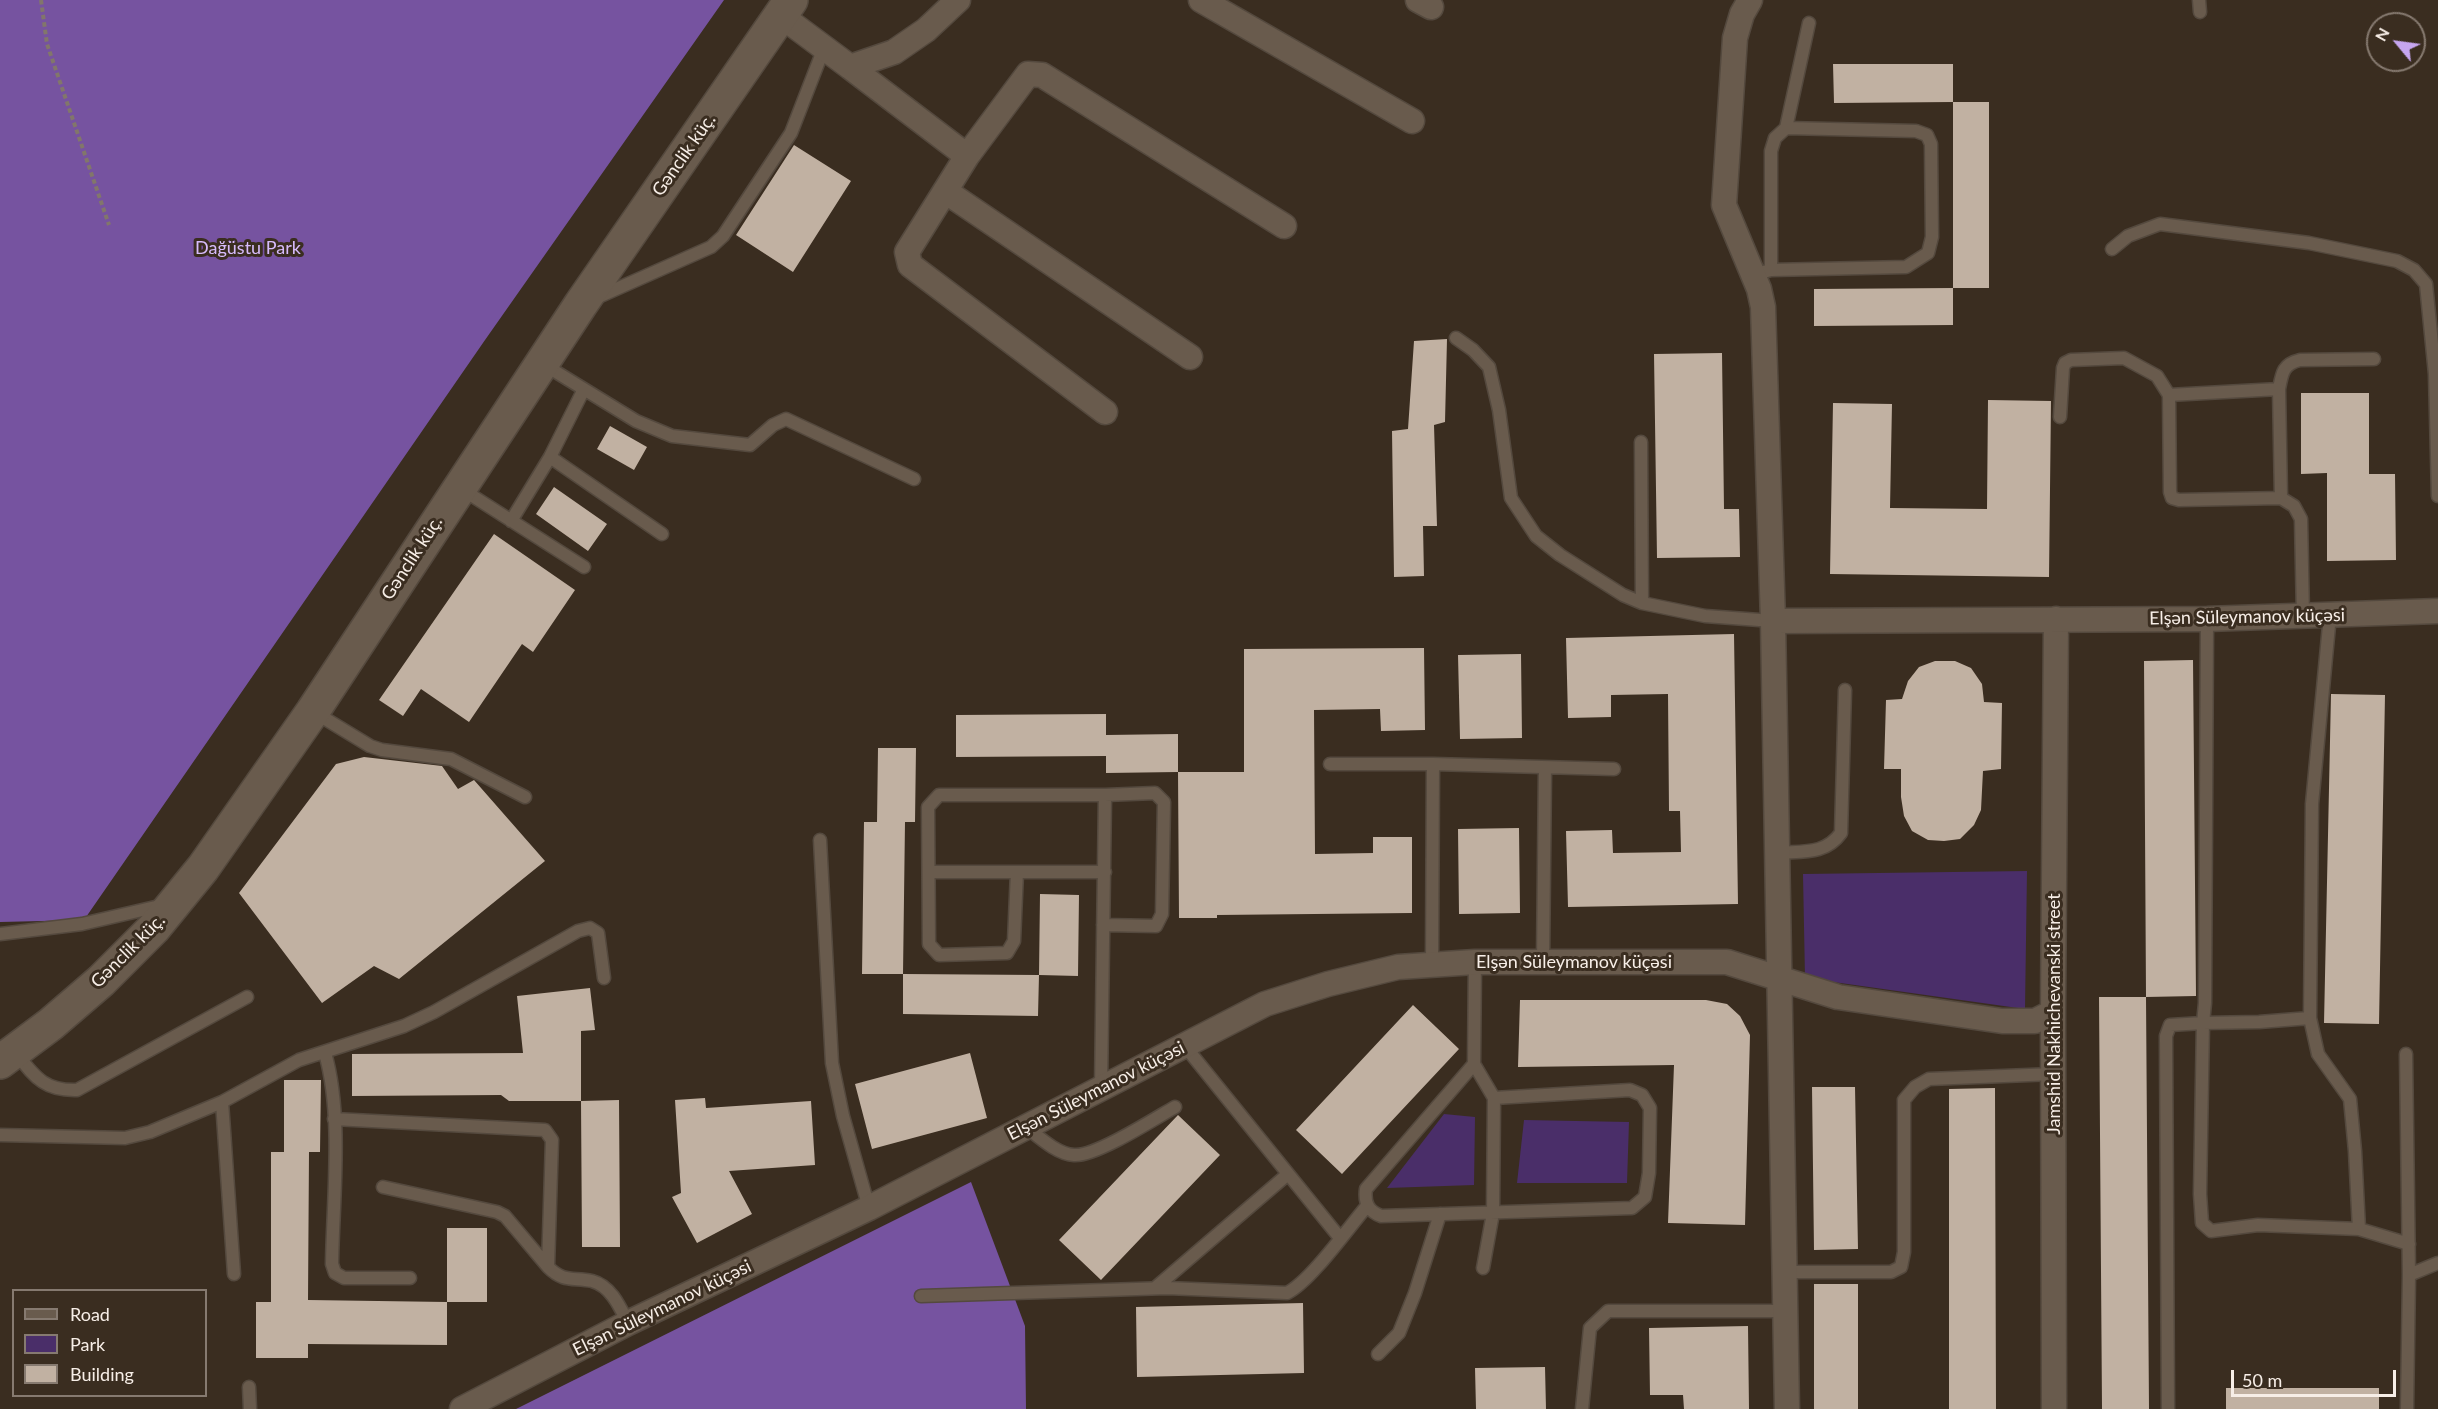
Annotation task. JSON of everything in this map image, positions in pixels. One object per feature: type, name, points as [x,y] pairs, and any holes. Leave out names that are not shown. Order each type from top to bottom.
[{"type":"main road","name":"Gənclik küç.","points":[[8,1057],[101,981],[154,928],[203,868],[312,711],[581,304],[785,8]]},
{"type":"street","points":[[850,66],[894,52],[926,30],[958,0]]},
{"type":"street","points":[[1201,0],[1412,121]]},
{"type":"street","points":[[1749,0],[1735,38],[1723,189],[1724,205],[1762,273],[1759,289],[1763,307],[1773,621],[1787,1409]]},
{"type":"street","points":[[785,8],[824,48],[967,156]]},
{"type":"street","points":[[1105,412],[910,265],[907,252],[967,156],[1028,74],[1042,75],[1284,226]]},
{"type":"street","points":[[945,191],[1190,357]]},
{"type":"street","name":"Elşən Süleymanov küçəsi","points":[[1773,621],[2207,619],[2438,611]]},
{"type":"street","name":"Jamshid Nakhichevanski street","points":[[2054,1409],[2055,619]]},
{"type":"street","name":"Elşən Süleymanov küçəsi","points":[[462,1409],[628,1323],[869,1208],[1265,1004],[1328,984],[1398,967],[1475,962],[1727,962],[1838,997],[2002,1021],[2035,1021],[2053,1012]]},
{"type":"lane","points":[[1786,128],[1916,131],[1927,135],[1931,144],[1932,237],[1928,253],[1906,267],[1762,273],[1771,152],[1775,138],[1786,128],[1809,23]]},
{"type":"lane","points":[[581,304],[711,247],[723,236],[790,133],[824,48]]},
{"type":"lane","points":[[2112,249],[2128,236],[2160,224],[2309,243],[2397,261],[2414,270],[2426,284],[2434,374],[2438,496]]},
{"type":"lane","points":[[1456,338],[1473,350],[1490,367],[1499,410],[1511,498],[1536,536],[1560,555],[1623,595],[1642,603],[1705,616],[1773,621]]},
{"type":"lane","points":[[2060,417],[2063,368],[2071,360],[2124,358],[2157,376],[2169,395],[2170,492],[2172,498],[2179,500],[2281,498],[2294,506],[2301,519],[2303,616]]},
{"type":"lane","points":[[2281,498],[2278,388],[2284,368],[2290,362],[2300,360],[2374,359]]},
{"type":"lane","points":[[543,364],[636,421],[672,436],[750,445],[773,426],[786,419],[914,479]]},
{"type":"lane","points":[[2169,395],[2278,388]]},
{"type":"lane","points":[[511,521],[550,457],[584,389]]},
{"type":"lane","points":[[1641,442],[1642,603]]},
{"type":"lane","points":[[550,457],[662,534]]},
{"type":"lane","points":[[459,488],[584,567]]},
{"type":"lane","points":[[2330,615],[2312,804],[2310,1018],[2318,1054],[2350,1099],[2359,1229]]},
{"type":"lane","points":[[2207,619],[2205,1003],[2200,1194],[2202,1223],[2211,1231],[2258,1225],[2359,1229],[2409,1244]]},
{"type":"lane","points":[[1778,853],[1817,850],[1833,844],[1841,833],[1845,690]]},
{"type":"lane","points":[[312,711],[370,746],[382,750],[452,759],[525,797]]},
{"type":"lane","points":[[1330,764],[1433,764],[1614,769]]},
{"type":"lane","points":[[1432,965],[1433,764]]},
{"type":"lane","points":[[1543,962],[1545,768]]},
{"type":"lane","points":[[1017,872],[1014,940],[1007,953],[939,955],[929,944],[928,807],[939,795],[1155,793],[1164,802],[1162,914],[1156,926],[1104,925]]},
{"type":"lane","points":[[1101,1089],[1105,795]]},
{"type":"lane","points":[[820,840],[832,1063],[843,1116],[869,1208]]},
{"type":"lane","points":[[928,872],[1105,872]]},
{"type":"lane","points":[[0,934],[103,920],[174,903]]},
{"type":"lane","points":[[0,1135],[125,1138],[150,1132],[222,1102],[299,1060],[404,1026],[434,1012],[579,931],[590,928],[598,933],[604,978]]},
{"type":"lane","points":[[1475,962],[1474,1064],[1494,1098],[1493,1213],[1483,1268]]},
{"type":"lane","points":[[8,1057],[47,1086],[60,1090],[77,1090],[247,997]]},
{"type":"lane","points":[[2168,1409],[2166,1036],[2169,1025],[2310,1018]]},
{"type":"lane","points":[[1184,1045],[1340,1238]]},
{"type":"lane","points":[[325,1053],[329,1069],[334,1119],[332,1264],[335,1273],[345,1278],[410,1278]]},
{"type":"lane","points":[[2406,1054],[2409,1244],[2407,1409]]},
{"type":"lane","points":[[1474,1064],[1366,1189],[1364,1198],[1373,1213],[1381,1216],[1632,1208],[1645,1197],[1649,1173],[1650,1108],[1642,1095],[1630,1089],[1494,1098]]},
{"type":"lane","points":[[1785,1272],[1891,1272],[1901,1267],[1904,1252],[1904,1100],[1915,1087],[1929,1079],[2054,1074]]},
{"type":"lane","points":[[222,1102],[234,1274]]},
{"type":"lane","points":[[1026,1127],[1056,1148],[1074,1155],[1095,1151],[1175,1107]]},
{"type":"lane","points":[[334,1119],[544,1130],[552,1140],[548,1266]]},
{"type":"lane","points":[[1155,1288],[1288,1174]]},
{"type":"lane","points":[[383,1187],[497,1212],[505,1216],[556,1275],[594,1282],[614,1296],[628,1323]]},
{"type":"lane","points":[[921,1296],[1155,1288],[1287,1293],[1307,1277],[1367,1206]]},
{"type":"lane","points":[[1378,1354],[1399,1333],[1415,1293],[1440,1214]]},
{"type":"lane","points":[[2409,1275],[2438,1263]]},
{"type":"lane","points":[[1582,1409],[1590,1328],[1608,1311],[1785,1311]]},
{"type":"lane","points":[[249,1388],[250,1409]]},
{"type":"path","points":[[41,0],[47,44],[109,225]]},
{"type":"green space","name":"Dağüstu Park","points":[[0,0],[724,0],[485,340],[84,920],[0,922]]},
{"type":"green space","points":[[2027,871],[2025,1009],[1805,978],[1803,874]]},
{"type":"green space","points":[[1444,1114],[1475,1117],[1474,1185],[1387,1188]]},
{"type":"green space","points":[[1524,1120],[1629,1122],[1627,1183],[1517,1183]]},
{"type":"green space","points":[[971,1182],[1025,1326],[1026,1409],[516,1409]]},
{"type":"building","points":[[1833,64],[1953,64],[1953,102],[1834,103]]},
{"type":"building","points":[[1953,102],[1989,102],[1989,288],[1953,288]]},
{"type":"building","points":[[794,145],[851,181],[793,272],[736,235]]},
{"type":"building","points":[[1953,288],[1953,325],[1814,326],[1814,289]]},
{"type":"building","points":[[1447,339],[1445,422],[1434,425],[1437,526],[1423,526],[1424,576],[1394,577],[1392,431],[1408,429],[1414,341]]},
{"type":"building","points":[[1722,353],[1724,509],[1739,509],[1740,557],[1657,558],[1654,354]]},
{"type":"building","points":[[2301,393],[2369,393],[2369,474],[2395,474],[2396,560],[2327,561],[2327,473],[2301,474]]},
{"type":"building","points":[[1988,400],[2051,401],[2049,577],[1830,574],[1833,403],[1892,404],[1890,508],[1987,509]]},
{"type":"building","points":[[610,426],[647,447],[634,470],[597,449]]},
{"type":"building","points":[[554,487],[607,524],[588,551],[536,514]]},
{"type":"building","points":[[494,534],[575,590],[533,652],[522,644],[469,722],[421,689],[403,716],[379,700]]},
{"type":"building","points":[[1734,634],[1738,904],[1568,907],[1566,831],[1612,830],[1613,853],[1681,852],[1680,811],[1669,811],[1668,694],[1611,695],[1611,717],[1568,718],[1566,638]]},
{"type":"building","points":[[1424,648],[1425,730],[1381,731],[1380,709],[1314,710],[1315,854],[1373,853],[1373,837],[1412,837],[1412,913],[1217,915],[1217,918],[1179,918],[1178,772],[1244,772],[1244,649]]},
{"type":"building","points":[[1521,654],[1522,738],[1460,739],[1458,655]]},
{"type":"building","points":[[2193,660],[2196,996],[2146,997],[2144,661]]},
{"type":"building","points":[[1935,661],[1955,661],[1971,668],[1982,684],[1984,702],[2002,703],[2001,769],[1983,771],[1981,810],[1974,825],[1960,839],[1944,841],[1928,840],[1912,831],[1904,816],[1901,769],[1884,769],[1886,700],[1902,699],[1908,681],[1919,667]]},
{"type":"building","points":[[2331,694],[2385,695],[2379,1024],[2324,1023]]},
{"type":"building","points":[[1106,714],[1106,735],[1178,734],[1178,772],[1106,773],[1106,756],[956,757],[956,715]]},
{"type":"building","points":[[878,748],[916,748],[915,822],[905,822],[903,974],[862,974],[864,822],[877,822]]},
{"type":"building","points":[[364,757],[442,766],[458,789],[474,780],[545,861],[399,979],[374,966],[322,1003],[239,893],[336,764]]},
{"type":"building","points":[[1519,828],[1520,913],[1459,914],[1458,829]]},
{"type":"building","points":[[1040,894],[1079,895],[1078,976],[1039,975]]},
{"type":"building","points":[[903,974],[1039,975],[1038,1016],[903,1014]]},
{"type":"building","points":[[590,988],[595,1030],[581,1031],[581,1101],[509,1101],[501,1095],[352,1096],[352,1054],[523,1053],[517,996]]},
{"type":"building","points":[[2099,997],[2146,997],[2149,1409],[2102,1409]]},
{"type":"building","points":[[1520,1000],[1706,1000],[1727,1004],[1740,1016],[1750,1035],[1745,1225],[1668,1223],[1674,1065],[1518,1067]]},
{"type":"building","points":[[1413,1005],[1459,1049],[1342,1174],[1296,1130]]},
{"type":"building","points":[[970,1053],[987,1118],[872,1149],[855,1084]]},
{"type":"building","points":[[284,1080],[321,1080],[320,1152],[309,1152],[308,1300],[447,1302],[447,1345],[308,1344],[308,1358],[256,1358],[256,1302],[271,1302],[271,1152],[284,1152]]},
{"type":"building","points":[[1812,1087],[1855,1087],[1858,1249],[1814,1250]]},
{"type":"building","points":[[1995,1088],[1996,1409],[1949,1409],[1949,1089]]},
{"type":"building","points":[[705,1098],[706,1108],[811,1101],[815,1165],[729,1171],[752,1214],[697,1243],[672,1197],[681,1193],[675,1100]]},
{"type":"building","points":[[619,1100],[620,1247],[582,1247],[581,1101]]},
{"type":"building","points":[[1178,1115],[1220,1155],[1101,1280],[1059,1240]]},
{"type":"building","points":[[447,1228],[487,1228],[487,1302],[447,1302]]},
{"type":"building","points":[[1814,1284],[1858,1284],[1858,1409],[1814,1409]]},
{"type":"building","points":[[1303,1303],[1304,1373],[1137,1377],[1136,1307]]},
{"type":"building","points":[[1748,1326],[1749,1409],[1684,1409],[1683,1395],[1650,1395],[1649,1328]]},
{"type":"building","points":[[1545,1367],[1546,1409],[1476,1409],[1475,1368]]},
{"type":"building","points":[[2226,1388],[2379,1388],[2379,1409],[2226,1409]]}]
